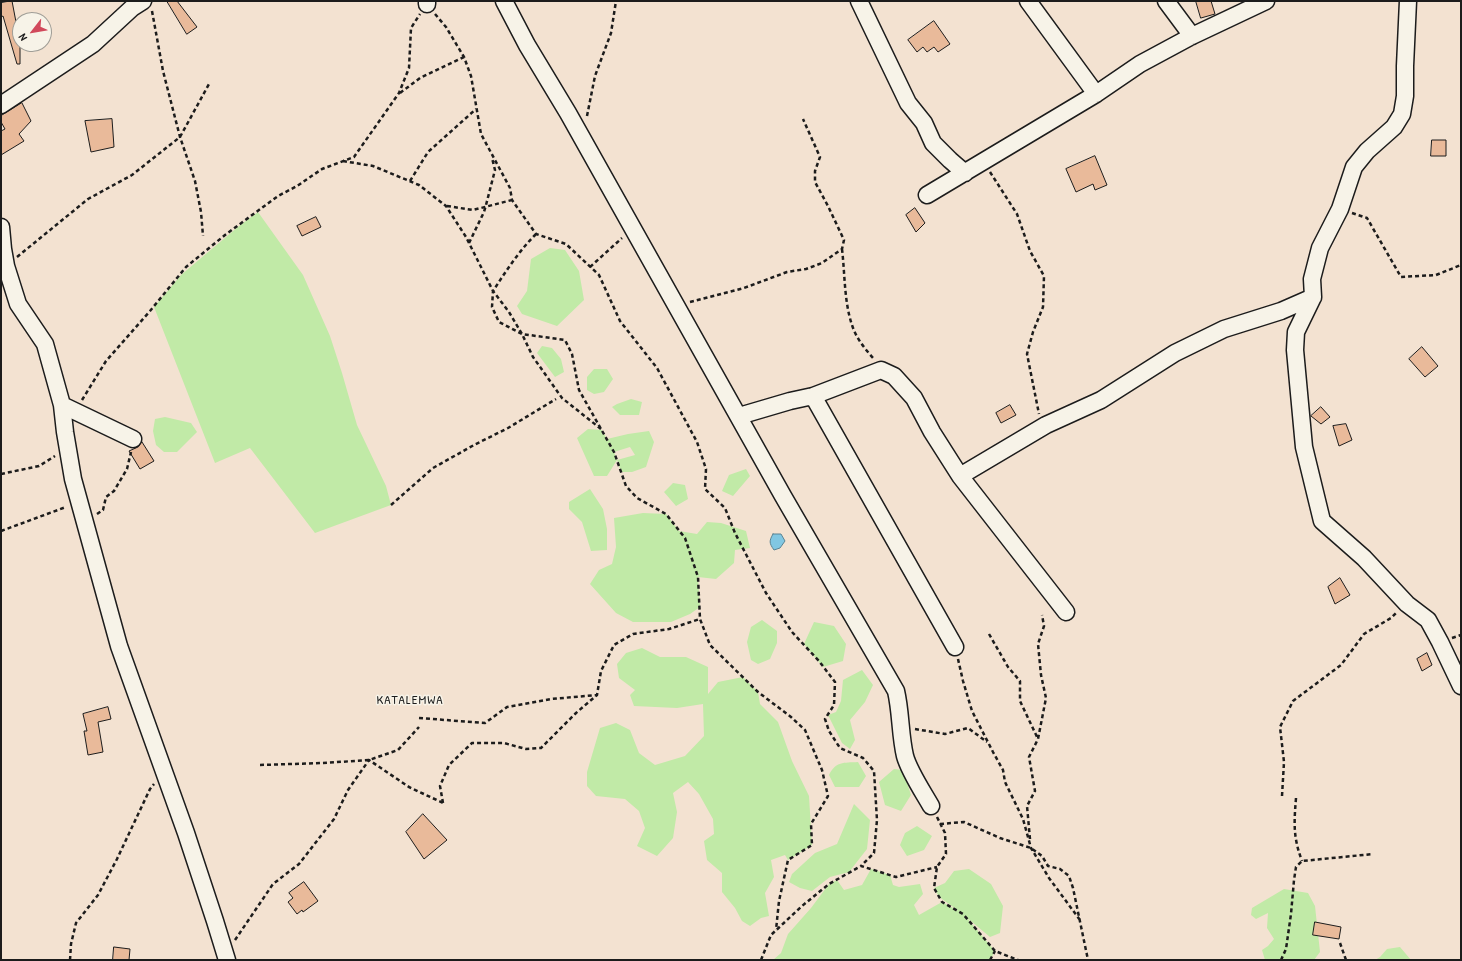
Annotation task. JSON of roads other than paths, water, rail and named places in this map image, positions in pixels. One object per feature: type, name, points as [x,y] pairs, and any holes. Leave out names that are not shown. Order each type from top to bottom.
[{"type":"street","points":[[504,1],[527,45],[568,113],[783,496],[896,691],[906,758],[931,806]]},
{"type":"street","points":[[859,1],[908,103],[924,123],[933,143],[965,173]]},
{"type":"street","points":[[1028,1],[1096,94]]},
{"type":"street","points":[[1166,1],[1192,36]]},
{"type":"street","points":[[927,195],[1096,94],[1140,64],[1192,36],[1266,1]]},
{"type":"street","points":[[1408,1],[1405,96],[1402,114],[1394,127],[1367,150],[1354,167],[1340,209],[1320,248],[1312,279],[1313,297],[1296,332],[1295,350],[1304,447],[1322,521],[1364,558],[1407,604],[1428,620],[1461,686]]},
{"type":"street","points":[[1,105],[93,44],[132,8],[147,5]]},
{"type":"street","points":[[1,226],[6,266],[18,304],[45,344],[69,408],[68,450],[79,502],[119,646],[213,914],[226,957]]},
{"type":"street","points":[[960,476],[1042,428],[1101,400],[1175,353],[1224,329],[1269,315],[1313,297]]},
{"type":"street","points":[[738,416],[813,396],[881,370],[894,376],[914,398],[932,432],[960,476],[1066,612]]},
{"type":"street","points":[[813,396],[955,647]]},
{"type":"street","points":[[69,408],[133,439]]},
{"type":"water","points":[[773,534],[781,534],[785,541],[780,548],[774,550],[770,542]]},
{"type":"district","name":"KATALEMWA","points":[[410,701]]}]
